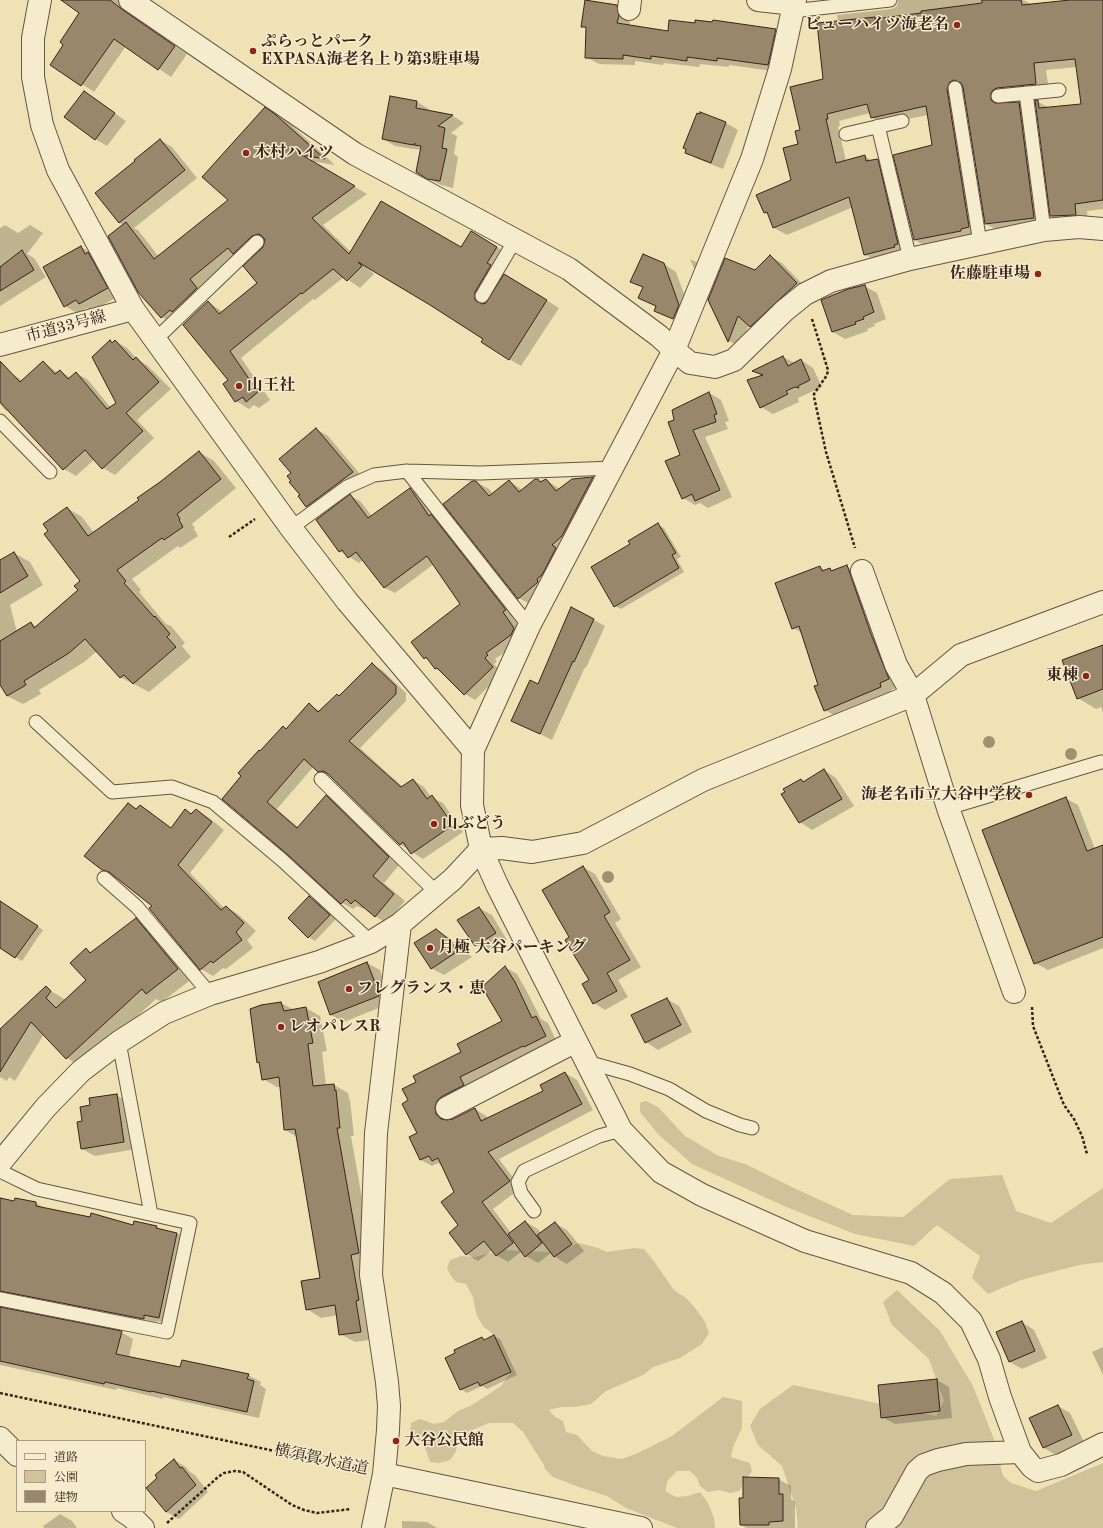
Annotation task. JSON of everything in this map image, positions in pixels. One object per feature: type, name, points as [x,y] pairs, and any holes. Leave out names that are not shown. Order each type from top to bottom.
[{"type":"street","points":[[40,0],[33,38],[33,77],[42,125],[58,170],[133,309],[291,528],[347,601],[473,750]]},
{"type":"street","points":[[130,0],[355,154],[569,269],[659,336],[690,363],[714,367],[734,360],[784,311],[805,294],[831,281],[910,259],[1044,230],[1079,227],[1103,229]]},
{"type":"street","points":[[758,0],[794,5],[780,69],[752,159],[674,350],[529,626],[473,750],[472,805],[481,849],[497,885],[621,1130],[661,1172],[702,1195],[805,1241],[911,1273],[943,1293],[971,1321],[989,1359],[1000,1397],[1020,1452],[1032,1467],[1038,1471],[1061,1465],[1103,1444]]},
{"type":"street","name":"市道33号線","points":[[0,345],[133,309]]},
{"type":"street","points":[[862,572],[896,665],[913,695],[948,808],[1014,992]]},
{"type":"street","points":[[0,1163],[46,1107],[81,1071],[119,1042],[164,1013],[210,994],[319,962],[371,942],[400,924],[437,893],[453,879],[481,849],[502,848],[532,852],[583,843],[703,780],[913,695],[961,656],[1103,602]]},
{"type":"street","points":[[373,1528],[384,1474],[388,1430],[387,1382],[371,1275],[376,1133],[400,924]]},
{"type":"street","points":[[446,1108],[576,1041]]},
{"type":"street","points":[[0,1438],[5,1445],[16,1454]]},
{"type":"street","points":[[877,1528],[892,1516],[917,1471],[924,1465],[938,1460],[966,1454],[1020,1452]]},
{"type":"street","name":"横須賀水道道","points":[[384,1474],[642,1528]]},
{"type":"street","points":[[124,1512],[143,1528]]},
{"type":"lane","points":[[794,5],[890,0]]},
{"type":"lane","points":[[955,88],[980,243]]},
{"type":"lane","points":[[998,96],[1059,90]]},
{"type":"lane","points":[[1026,93],[1044,230]]},
{"type":"lane","points":[[846,134],[902,121]]},
{"type":"lane","points":[[878,126],[910,259]]},
{"type":"lane","points":[[482,296],[515,240]]},
{"type":"lane","points":[[155,340],[258,242]]},
{"type":"lane","points":[[0,421],[50,472]]},
{"type":"lane","points":[[291,528],[347,487],[374,474],[407,471],[480,472],[613,468]]},
{"type":"lane","points":[[407,471],[529,626]]},
{"type":"lane","points":[[36,722],[112,792],[172,787],[213,802],[282,860],[371,942]]},
{"type":"lane","points":[[948,808],[1101,762]]},
{"type":"lane","points":[[321,779],[437,893]]},
{"type":"lane","points":[[104,878],[137,907],[210,994]]},
{"type":"lane","points":[[119,1042],[151,1214]]},
{"type":"lane","points":[[587,1062],[630,1074],[669,1089],[706,1111],[740,1125],[752,1128]]},
{"type":"lane","points":[[534,1211],[521,1193],[518,1182],[524,1171],[599,1136],[621,1130]]},
{"type":"lane","points":[[0,1171],[37,1188],[190,1223],[167,1332],[0,1299]]},
{"type":"path","points":[[805,294],[828,370],[827,375],[814,394],[814,398],[826,452],[862,572]]},
{"type":"path","points":[[229,538],[275,505]]},
{"type":"path","points":[[1014,992],[1028,996],[1033,1009],[1033,1026],[1064,1105],[1074,1119],[1082,1136],[1087,1154]]},
{"type":"path","name":"横須賀水道道","points":[[0,1393],[384,1474]]},
{"type":"path","points":[[165,1524],[218,1477],[224,1473],[235,1471],[243,1472],[292,1505],[304,1510],[317,1513],[354,1509]]},
{"type":"green space","points":[[646,1101],[658,1107],[685,1136],[719,1156],[745,1164],[853,1215],[903,1217],[950,1179],[1002,1175],[1016,1211],[1051,1223],[1103,1188],[1103,1262],[1079,1265],[1021,1280],[988,1294],[972,1278],[980,1256],[937,1225],[914,1246],[855,1234],[784,1206],[692,1164],[659,1135],[640,1112],[640,1103]]},
{"type":"green space","points":[[579,1243],[607,1252],[634,1248],[644,1249],[674,1290],[687,1299],[695,1308],[704,1320],[709,1333],[702,1344],[680,1358],[653,1367],[643,1375],[606,1391],[591,1404],[575,1407],[561,1407],[549,1410],[555,1417],[563,1421],[566,1432],[577,1435],[592,1451],[603,1456],[622,1459],[638,1453],[672,1436],[723,1397],[742,1401],[742,1428],[733,1447],[731,1457],[750,1463],[752,1471],[739,1491],[730,1493],[719,1490],[708,1492],[700,1486],[697,1478],[690,1471],[677,1471],[668,1480],[665,1491],[676,1497],[688,1496],[700,1492],[708,1503],[714,1518],[715,1528],[677,1528],[626,1508],[607,1496],[553,1477],[545,1469],[523,1432],[513,1423],[489,1423],[465,1433],[458,1441],[456,1451],[450,1460],[439,1463],[430,1462],[424,1445],[410,1432],[411,1423],[420,1419],[434,1424],[444,1422],[458,1411],[472,1405],[501,1386],[511,1372],[494,1335],[483,1326],[477,1316],[473,1297],[466,1284],[456,1282],[451,1276],[447,1268],[450,1260],[461,1256],[475,1257],[502,1250],[548,1252],[559,1246],[571,1246]]},
{"type":"green space","points":[[897,1290],[940,1331],[973,1386],[995,1442],[1003,1476],[1011,1483],[1036,1491],[1103,1463],[1103,1528],[798,1528],[796,1508],[782,1466],[758,1445],[750,1426],[760,1409],[793,1385],[936,1416],[944,1401],[929,1359],[892,1325],[883,1302]]},
{"type":"building","points":[[61,0],[110,0],[175,46],[158,70],[114,39],[81,86],[50,65],[63,45],[60,42],[79,13]]},
{"type":"building","points":[[585,0],[617,5],[619,16],[617,23],[668,31],[669,20],[695,23],[695,20],[712,22],[713,20],[776,29],[768,65],[717,58],[717,61],[687,57],[687,61],[651,56],[651,59],[623,55],[623,59],[585,58],[586,27],[581,27]]},
{"type":"building","points":[[982,0],[1021,0],[1022,5],[1070,0],[1103,0],[1103,200],[1075,204],[1076,215],[1050,216],[1035,100],[1038,100],[1039,108],[1081,104],[1075,59],[1034,63],[1036,84],[997,88],[991,93],[991,100],[995,103],[1019,102],[1034,218],[985,224],[963,87],[961,83],[954,80],[950,82],[947,89],[969,227],[961,229],[961,231],[914,240],[893,155],[932,145],[926,106],[871,118],[867,104],[827,114],[828,119],[826,119],[836,163],[865,155],[866,161],[878,159],[898,244],[894,245],[895,247],[864,255],[849,197],[773,228],[767,212],[764,213],[756,195],[791,180],[783,148],[798,144],[795,131],[800,130],[790,87],[823,79],[817,23],[875,17],[875,19],[921,13],[921,11],[982,3]]},
{"type":"building","points":[[84,91],[115,113],[95,140],[64,117]]},
{"type":"building","points":[[390,96],[417,101],[416,108],[453,115],[438,126],[445,128],[442,148],[447,149],[440,181],[427,179],[416,172],[421,146],[414,145],[415,143],[413,145],[382,139]]},
{"type":"building","points":[[265,107],[325,159],[302,155],[355,186],[312,218],[349,254],[381,201],[461,247],[471,231],[497,247],[487,263],[491,265],[475,292],[475,300],[482,304],[486,303],[504,274],[547,300],[509,360],[481,342],[483,339],[358,262],[362,266],[347,281],[333,269],[230,351],[258,392],[246,402],[243,397],[235,402],[223,384],[228,380],[183,325],[208,301],[219,314],[257,283],[243,266],[263,247],[265,240],[263,237],[259,234],[252,236],[233,254],[228,248],[190,279],[197,288],[172,312],[170,310],[161,318],[138,292],[108,236],[126,222],[154,259],[228,200],[202,177]]},
{"type":"building","points":[[700,112],[726,122],[711,163],[685,153],[686,149],[683,148],[697,113],[700,114]]},
{"type":"building","points":[[160,139],[185,170],[119,223],[95,193]]},
{"type":"building","points":[[81,246],[85,254],[88,252],[108,288],[79,304],[76,300],[64,307],[43,267]]},
{"type":"building","points":[[22,250],[34,270],[0,291],[0,267]]},
{"type":"building","points":[[643,254],[664,263],[679,305],[673,319],[654,311],[656,306],[638,298],[643,287],[630,282]]},
{"type":"building","points":[[770,255],[797,283],[750,327],[738,316],[728,342],[708,300],[725,258],[755,270]]},
{"type":"building","points":[[865,285],[874,312],[863,317],[864,319],[855,322],[856,324],[832,332],[821,300],[848,289]]},
{"type":"building","points":[[110,340],[112,343],[115,340],[133,360],[136,357],[159,382],[126,413],[143,431],[102,469],[85,450],[63,470],[0,402],[0,361],[20,382],[43,361],[55,374],[60,370],[68,379],[76,372],[107,409],[116,403],[92,357]]},
{"type":"building","points":[[783,356],[788,366],[801,359],[810,380],[798,386],[799,388],[795,387],[786,391],[788,394],[760,408],[747,380],[763,375],[752,371]]},
{"type":"building","points":[[709,392],[717,414],[714,415],[716,422],[693,430],[720,490],[695,501],[692,494],[682,499],[665,461],[680,455],[668,422],[674,420],[672,410]]},
{"type":"building","points":[[316,428],[353,472],[306,507],[298,496],[300,495],[289,482],[291,481],[287,476],[291,473],[279,459]]},
{"type":"building","points":[[199,451],[221,479],[177,514],[183,527],[164,540],[162,538],[117,570],[126,581],[124,583],[170,634],[167,637],[176,647],[133,684],[124,675],[120,678],[85,639],[69,653],[24,681],[26,685],[7,696],[0,685],[0,641],[31,622],[34,628],[78,590],[74,586],[80,581],[44,534],[48,531],[43,524],[67,507],[88,536],[139,500],[137,498]]},
{"type":"building","points":[[593,477],[562,536],[552,545],[556,548],[542,575],[537,579],[538,582],[518,599],[443,504],[472,481],[476,481],[489,496],[509,480],[519,492],[535,479],[538,479],[540,482],[546,479],[556,491],[572,479]]},
{"type":"building","points":[[410,488],[429,516],[431,514],[506,610],[503,612],[514,628],[511,635],[486,653],[488,655],[485,658],[493,667],[464,695],[437,668],[435,669],[426,657],[424,659],[411,642],[460,604],[427,556],[384,588],[356,552],[348,558],[342,550],[339,552],[316,520],[350,494],[368,518]]},
{"type":"building","points":[[658,523],[676,553],[672,555],[679,568],[614,607],[591,567],[630,544],[628,541]]},
{"type":"building","points":[[14,552],[28,576],[0,593],[0,560]]},
{"type":"building","points":[[847,565],[871,634],[889,679],[880,683],[881,687],[824,711],[814,686],[818,685],[799,626],[792,629],[775,583],[820,566],[822,571],[830,568],[831,571]]},
{"type":"building","points":[[571,607],[594,619],[540,734],[511,721],[530,680],[538,684]]},
{"type":"building","name":"東棟","points":[[1103,645],[1103,689],[1077,699],[1062,660]]},
{"type":"building","points":[[372,663],[396,686],[396,694],[349,741],[401,787],[413,779],[427,799],[432,795],[453,825],[411,854],[403,842],[400,845],[327,773],[323,771],[318,772],[304,759],[267,802],[297,828],[326,795],[389,857],[373,876],[394,894],[375,917],[355,900],[351,904],[346,899],[341,904],[287,854],[222,799],[241,776],[238,773],[283,726],[286,729],[309,703],[318,712],[337,694],[339,696]]},
{"type":"building","points":[[824,769],[842,799],[799,823],[781,794],[785,792],[783,789],[801,779],[803,782]]},
{"type":"building","points":[[1066,797],[1087,851],[1103,845],[1103,937],[1034,964],[982,830]]},
{"type":"building","points":[[128,803],[136,809],[140,805],[171,828],[185,809],[191,814],[196,809],[212,822],[178,865],[221,910],[226,906],[244,923],[236,932],[242,940],[213,963],[211,961],[200,970],[149,908],[152,906],[109,872],[102,870],[84,856]]},
{"type":"building","points":[[583,866],[610,912],[604,916],[630,960],[607,973],[617,991],[593,1004],[582,984],[589,980],[565,940],[569,937],[542,890]]},
{"type":"building","points":[[309,896],[330,915],[308,938],[288,918]]},
{"type":"building","points":[[0,901],[38,926],[15,958],[0,948]]},
{"type":"building","points":[[479,907],[496,933],[475,946],[457,920]]},
{"type":"building","points":[[136,918],[178,969],[146,994],[142,989],[66,1059],[31,1022],[0,1072],[0,1029],[46,986],[51,991],[46,998],[56,1008],[86,980],[70,963],[86,948],[90,953]]},
{"type":"building","points":[[436,929],[461,949],[431,969],[414,943]]},
{"type":"building","name":"フレグランス・恵","points":[[367,962],[379,996],[330,1015],[318,982]]},
{"type":"building","points":[[505,966],[515,982],[532,1018],[536,1016],[546,1036],[460,1077],[464,1085],[441,1097],[437,1101],[435,1107],[436,1114],[441,1119],[447,1120],[453,1119],[475,1108],[481,1121],[543,1091],[540,1085],[565,1072],[582,1104],[488,1152],[510,1181],[482,1202],[513,1243],[496,1256],[484,1241],[466,1255],[449,1233],[458,1225],[441,1202],[454,1192],[438,1158],[432,1161],[429,1156],[420,1160],[409,1137],[417,1133],[402,1104],[408,1100],[402,1089],[416,1082],[413,1076],[461,1052],[457,1044],[502,1021],[482,987]]},
{"type":"building","points":[[667,998],[681,1025],[645,1043],[631,1015]]},
{"type":"building","points":[[281,1002],[284,1011],[306,1007],[313,1043],[308,1044],[313,1086],[334,1084],[335,1091],[336,1090],[340,1128],[337,1128],[359,1253],[351,1255],[359,1300],[356,1301],[361,1332],[339,1335],[335,1305],[306,1310],[301,1281],[320,1278],[295,1129],[284,1130],[279,1077],[262,1080],[259,1062],[257,1063],[250,1009],[261,1005]]},
{"type":"building","points":[[117,1094],[124,1142],[81,1149],[77,1122],[82,1121],[80,1107],[90,1105],[89,1098]]},
{"type":"building","points":[[0,1198],[14,1201],[15,1198],[36,1202],[36,1206],[90,1217],[91,1213],[133,1225],[134,1221],[157,1226],[156,1228],[177,1233],[159,1318],[144,1315],[144,1319],[0,1291]]},
{"type":"building","points":[[525,1221],[542,1243],[525,1257],[508,1234]]},
{"type":"building","points":[[555,1222],[572,1244],[554,1257],[537,1235]]},
{"type":"building","points":[[0,1307],[122,1331],[116,1354],[180,1367],[182,1360],[249,1374],[247,1379],[254,1381],[247,1412],[151,1391],[105,1382],[104,1384],[0,1361]]},
{"type":"building","points":[[1022,1321],[1035,1351],[1009,1362],[996,1332]]},
{"type":"building","points":[[494,1335],[511,1372],[480,1386],[478,1382],[460,1390],[445,1358],[455,1353],[454,1350],[482,1337],[484,1340]]},
{"type":"building","points":[[937,1379],[940,1411],[881,1418],[878,1385]]},
{"type":"building","points":[[1058,1405],[1072,1435],[1043,1448],[1029,1418]]},
{"type":"building","points":[[174,1459],[180,1468],[182,1467],[196,1485],[166,1512],[146,1488],[157,1478],[155,1475]]},
{"type":"building","points":[[743,1477],[779,1478],[779,1494],[783,1494],[783,1521],[769,1522],[769,1525],[740,1525],[739,1498],[743,1498]]},
{"type":"place","name":"ビューハイツ海老名","points":[[957,25]]},
{"type":"place","name":"ぷらっとパーク EXPASA海老名上り第3駐車場","points":[[253,51]]},
{"type":"place","name":"木村ハイツ","points":[[246,153]]},
{"type":"place","name":"佐藤駐車場","points":[[1038,274]]},
{"type":"place","name":"山王社","points":[[239,386]]},
{"type":"place","name":"東棟","points":[[1086,676]]},
{"type":"place","name":"海老名市立大谷中学校","points":[[1029,795]]},
{"type":"place","name":"山ぶどう","points":[[434,824]]},
{"type":"place","name":"月極 大谷パーキング","points":[[430,948]]},
{"type":"place","name":"フレグランス・恵","points":[[349,989]]},
{"type":"place","name":"レオパレスR","points":[[281,1027]]},
{"type":"place","name":"大谷公民館","points":[[396,1441]]}]
